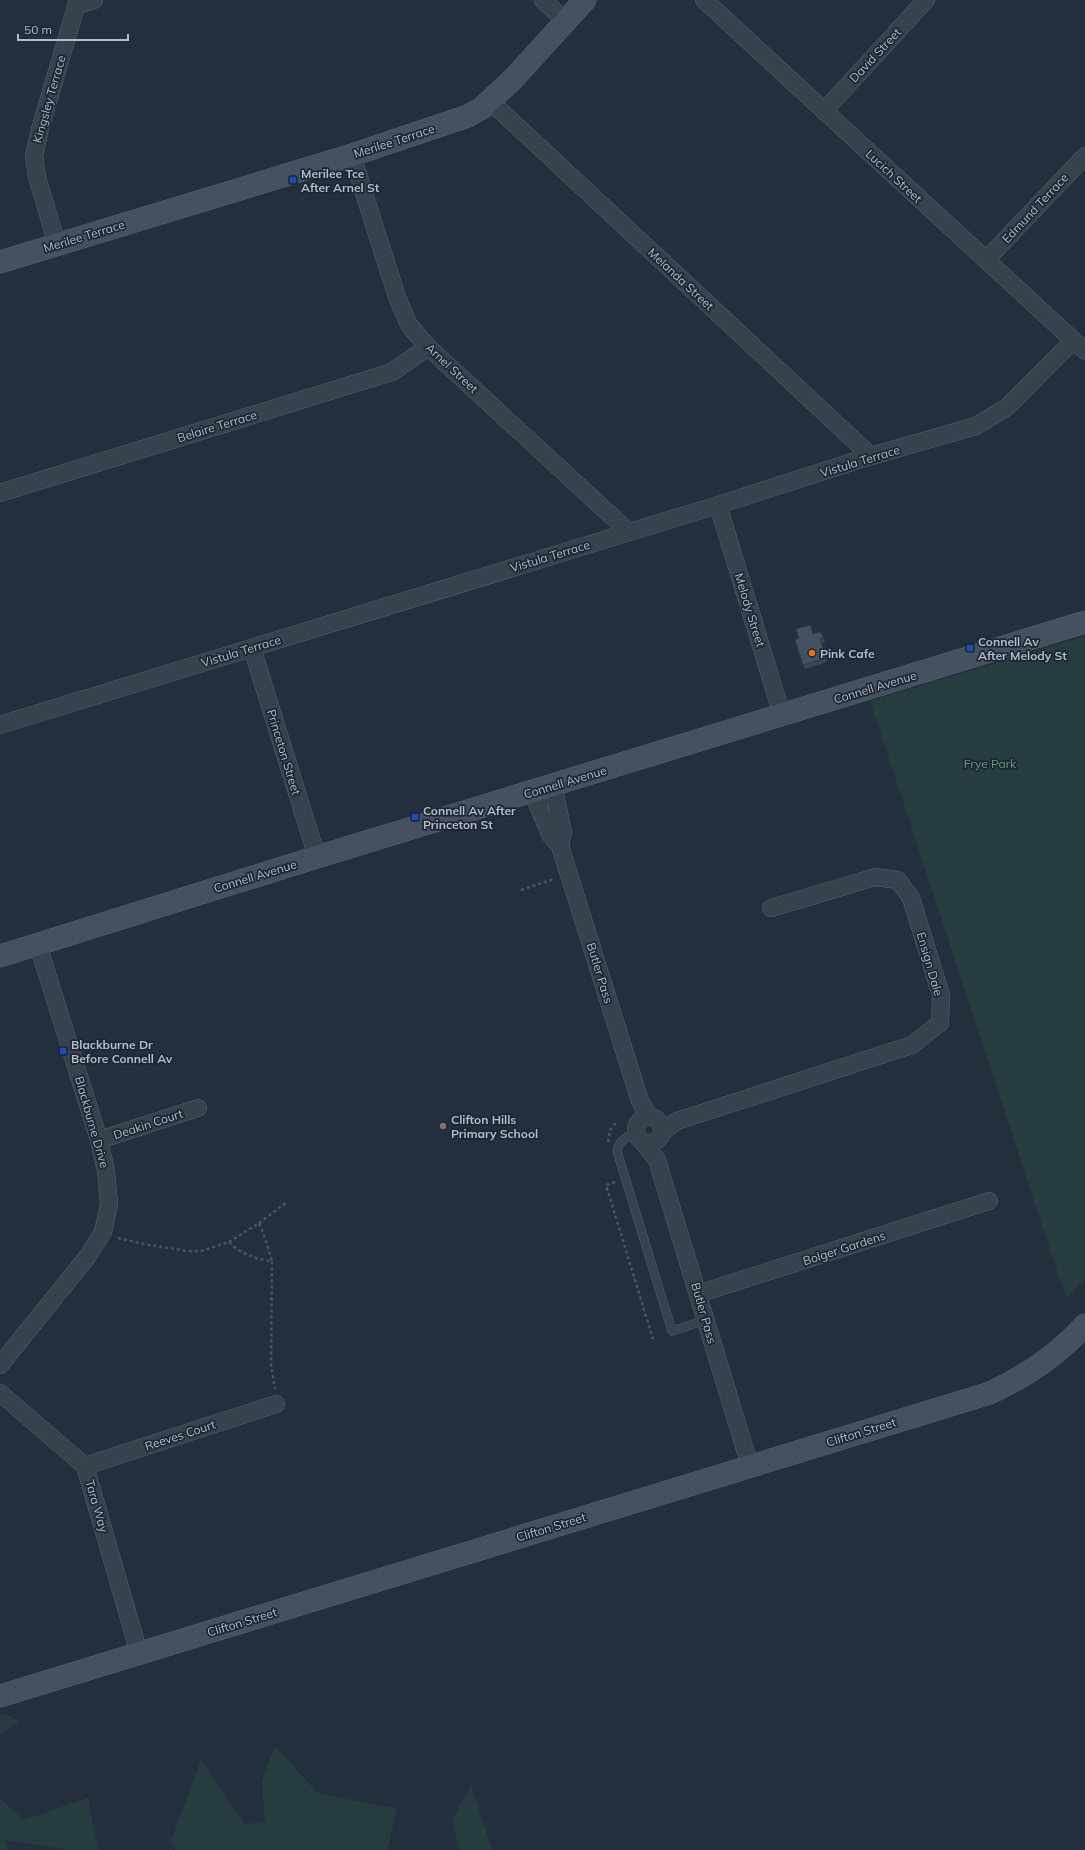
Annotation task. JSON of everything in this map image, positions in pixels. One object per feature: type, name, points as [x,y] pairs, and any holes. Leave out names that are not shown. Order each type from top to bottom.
[{"type":"street","points":[[77,3],[94,0]]},
{"type":"street","points":[[543,0],[566,22]]},
{"type":"street","name":"Merilee Terrace","points":[[0,262],[352,155],[475,113],[513,79],[585,0]]},
{"type":"street","name":"Lucich Street","points":[[704,0],[1079,346]]},
{"type":"street","name":"David Street","points":[[824,111],[926,0]]},
{"type":"street","name":"Kingsley Terrace","points":[[58,244],[42,195],[34,156],[38,135],[77,3]]},
{"type":"street","name":"Melanda Street","points":[[490,101],[871,456]]},
{"type":"street","name":"Arnel Street","points":[[352,155],[396,297],[409,325],[428,347],[629,532]]},
{"type":"street","name":"Edmund Terrace","points":[[986,260],[1085,156]]},
{"type":"street","name":"Vistula Terrace","points":[[0,724],[718,505],[871,456],[976,426],[1007,407],[1079,346]]},
{"type":"street","name":"Belaire Terrace","points":[[0,493],[392,372],[402,367],[428,347]]},
{"type":"street","name":"Melody Street","points":[[718,505],[782,715]]},
{"type":"street","name":"Connell Avenue","points":[[0,956],[317,857],[1085,622]]},
{"type":"street","name":"Princeton Street","points":[[252,648],[317,857]]},
{"type":"street","name":"Butler Pass","points":[[552,786],[564,832],[560,846]]},
{"type":"street","name":"Butler Pass","points":[[532,792],[551,836],[560,846],[649,1129],[656,1160],[750,1466]]},
{"type":"street","name":"Ensign Dale","points":[[649,1129],[912,1045],[940,1023],[941,995],[911,898],[898,880],[875,877],[771,908]]},
{"type":"street","name":"Blackburne Drive","points":[[0,1365],[88,1256],[103,1232],[109,1204],[106,1172],[98,1140],[38,945]]},
{"type":"street","name":"Deakin Court","points":[[98,1140],[198,1108]]},
{"type":"street","name":"Bolger Gardens","points":[[698,1294],[989,1201]]},
{"type":"street","name":"Clifton Street","points":[[0,1696],[990,1393],[1019,1379],[1045,1362],[1069,1342],[1085,1325]]},
{"type":"street","name":"Tara Way","points":[[0,1393],[85,1466],[139,1653]]},
{"type":"street","name":"Reeves Court","points":[[85,1466],[276,1404]]},
{"type":"lane","points":[[649,1129],[624,1138],[618,1145],[617,1151],[672,1331],[706,1320]]},
{"type":"path","points":[[521,890],[554,879]]},
{"type":"path","points":[[608,1144],[610,1130],[616,1123]]},
{"type":"path","points":[[619,1180],[606,1185],[653,1339]]},
{"type":"path","points":[[117,1242],[119,1237],[149,1245],[188,1251],[201,1251],[229,1242],[259,1223],[287,1202]]},
{"type":"path","points":[[259,1223],[272,1261],[271,1365],[274,1384]]},
{"type":"path","points":[[229,1242],[234,1248],[250,1255],[272,1261]]},
{"type":"green space","name":"Frye Park","points":[[1085,636],[1085,1279],[1066,1298],[870,701]]},
{"type":"green space","points":[[5,1714],[20,1721],[0,1734],[0,1716]]},
{"type":"green space","points":[[275,1746],[318,1793],[397,1809],[387,1850],[175,1850],[171,1841],[201,1760],[245,1824],[265,1822],[262,1781]]},
{"type":"green space","points":[[471,1785],[492,1850],[460,1850],[452,1821]]},
{"type":"green space","points":[[88,1798],[98,1850],[72,1850],[4,1840],[8,1850],[0,1850],[0,1799],[24,1820]]},
{"type":"building","name":"Pink Cafe","points":[[810,625],[813,634],[821,632],[823,638],[820,638],[826,658],[803,665],[795,640],[799,638],[796,629]]},
{"type":"place","name":"Merilee Tce After Arnel St","points":[[293,180]]},
{"type":"place","name":"Connell Av After Melody St","points":[[970,648]]},
{"type":"place","name":"Pink Cafe","points":[[812,653]]},
{"type":"place","name":"Connell Av After Princeton St","points":[[415,817]]},
{"type":"place","name":"Blackburne Dr Before Connell Av","points":[[63,1051]]},
{"type":"place","name":"Clifton Hills Primary School","points":[[443,1126]]}]
